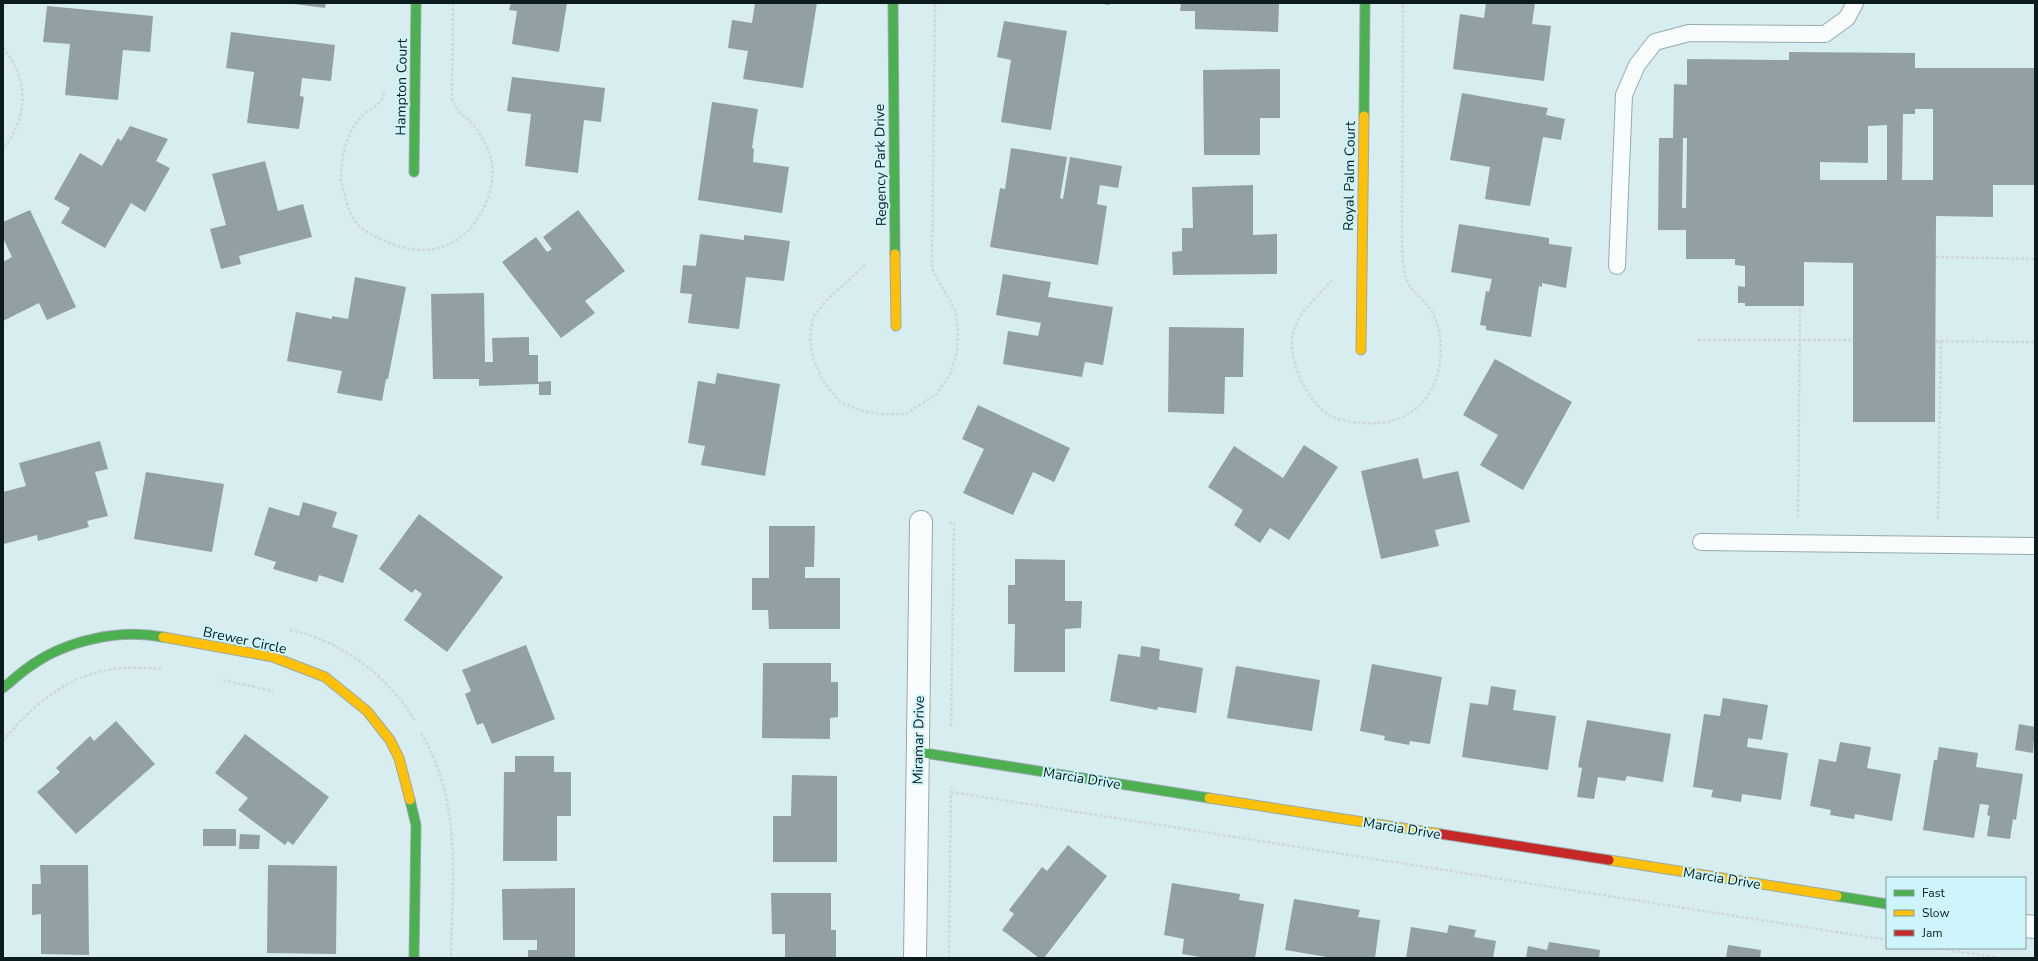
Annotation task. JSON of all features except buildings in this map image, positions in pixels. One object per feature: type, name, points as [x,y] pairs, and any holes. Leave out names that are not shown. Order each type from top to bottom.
[{"type":"street","name":"Hampton Court","points":[[414,172],[416,3]]},
{"type":"street","name":"Regency Park Drive","points":[[893,3],[896,326]]},
{"type":"street","name":"Royal Palm Court","points":[[1361,350],[1365,3]]},
{"type":"street","name":"Miramar Drive","points":[[915,958],[921,522]]},
{"type":"street","name":"Brewer Circle","points":[[3,688],[30,666],[51,654],[87,640],[150,635],[273,658],[325,677],[367,711],[390,740],[399,758],[416,825],[414,958]]},
{"type":"street","name":"Marcia Drive","points":[[918,752],[1886,904]]},
{"type":"lane","points":[[1617,266],[1624,95],[1637,65],[1655,42],[1689,33],[1825,34],[1847,18],[1855,3]]},
{"type":"lane","points":[[1700,542],[2035,546]]},
{"type":"path","points":[[3,48],[12,58],[20,77],[22,99],[21,118],[12,138],[3,150]]},
{"type":"path","points":[[1936,256],[2035,259]]},
{"type":"path","points":[[1798,543],[1800,306]]},
{"type":"path","points":[[1698,340],[1853,340]]},
{"type":"path","points":[[1936,341],[2035,342]]},
{"type":"path","points":[[1937,545],[1941,341]]},
{"type":"path","points":[[289,630],[341,648],[370,669],[404,703],[426,740],[442,777],[451,815],[453,850],[451,958]]},
{"type":"path","points":[[3,741],[23,716],[47,696],[71,682],[102,671],[127,668],[164,669]]},
{"type":"path","points":[[216,678],[278,692]]},
{"type":"path","points":[[951,792],[1886,940]]},
{"type":"path","points":[[1943,949],[2000,958]]},
{"type":"traffic: fast","points":[[414,172],[416,3]]},
{"type":"traffic: fast","points":[[893,3],[895,254]]},
{"type":"traffic: fast","points":[[1364,116],[1365,3]]},
{"type":"traffic: fast","points":[[3,688],[26,669],[44,658],[59,650],[76,644],[111,636],[146,635],[163,637]]},
{"type":"traffic: fast","points":[[918,752],[1209,798]]},
{"type":"traffic: fast","points":[[410,800],[416,825],[414,958]]},
{"type":"traffic: fast","points":[[1837,896],[1886,904]]},
{"type":"traffic: slow","points":[[1361,350],[1364,116]]},
{"type":"traffic: slow","points":[[895,254],[896,326]]},
{"type":"traffic: slow","points":[[163,637],[273,657],[325,677],[367,711],[390,740],[399,758],[410,800]]},
{"type":"traffic: slow","points":[[1209,798],[1441,834]]},
{"type":"traffic: slow","points":[[1609,860],[1837,896]]},
{"type":"traffic: jam","points":[[1441,834],[1609,860]]}]
